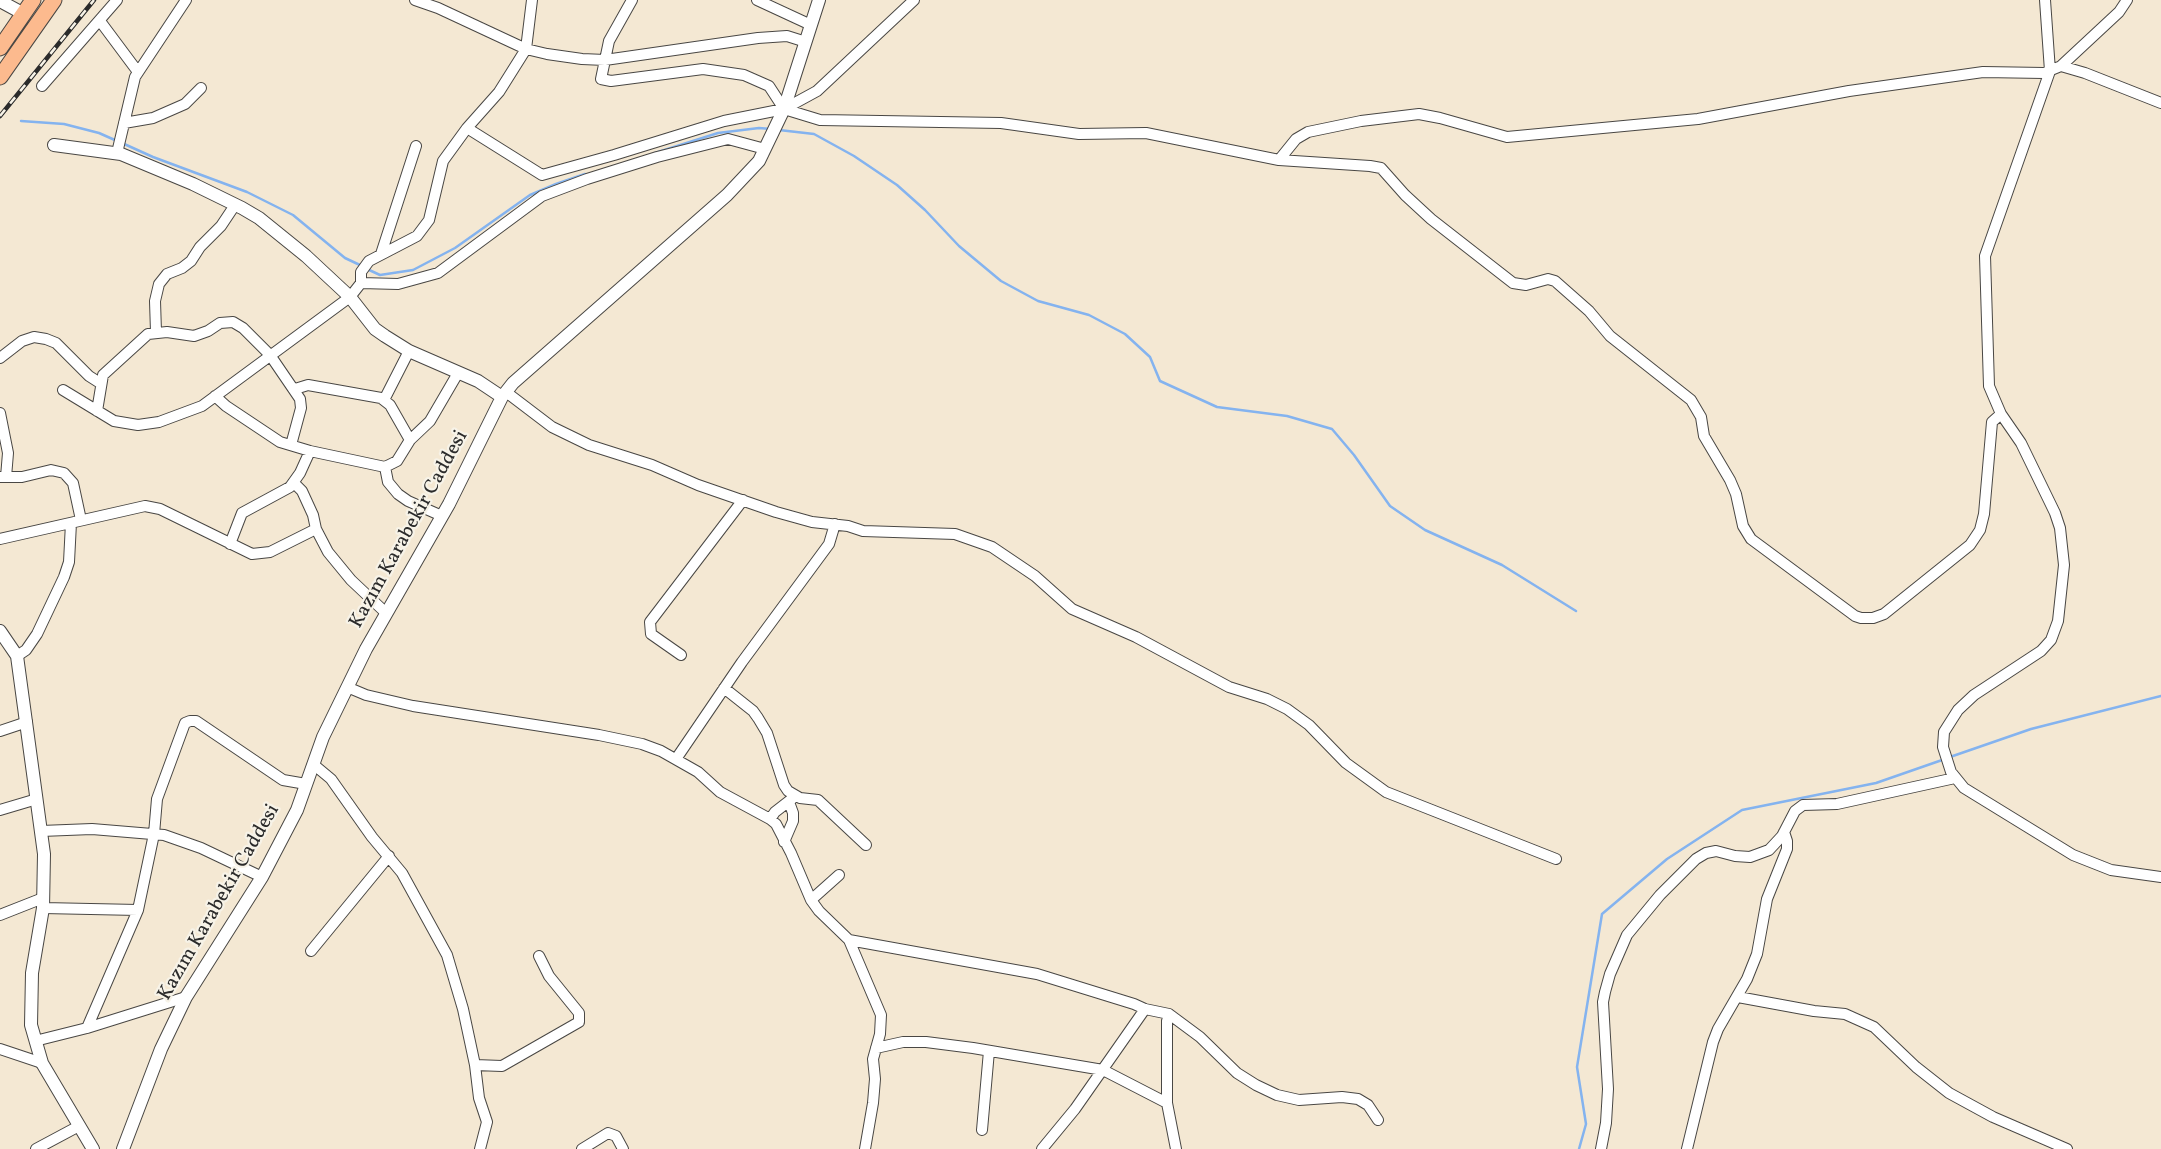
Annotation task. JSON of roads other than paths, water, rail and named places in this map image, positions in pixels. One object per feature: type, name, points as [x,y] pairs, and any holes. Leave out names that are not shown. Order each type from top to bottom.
[{"type":"main road","points":[[0,48],[32,0]]},
{"type":"main road","points":[[0,76],[54,0]]},
{"type":"street","points":[[42,86],[117,0]]},
{"type":"street","points":[[118,150],[123,136],[124,123],[135,77],[186,0]]},
{"type":"street","points":[[415,0],[438,8],[526,49],[547,54],[605,60],[758,38],[788,36],[806,42]]},
{"type":"street","points":[[63,390],[114,421],[138,425],[159,422],[202,406],[270,354],[350,297],[360,283],[361,272],[370,261],[418,236],[429,220],[443,161],[499,92],[526,49],[532,0]]},
{"type":"street","points":[[632,0],[608,41],[601,79],[611,81],[703,69],[744,75],[769,86],[784,109],[820,120],[1001,123],[1078,134],[1146,133],[1279,160],[1381,168],[1405,195],[1431,219],[1513,282],[1526,285],[1548,279],[1561,286],[1589,311],[1606,332],[1691,400],[1701,417],[1704,436],[1730,480],[1736,494],[1743,526],[1751,539],[1855,616],[1868,618],[1884,614],[1970,545],[1980,530],[1998,417],[1989,386],[1985,256],[2047,72],[2045,0]]},
{"type":"street","points":[[758,0],[812,24]]},
{"type":"street","name":"Kazım Karabekir Caddesi","points":[[123,1149],[161,1049],[186,997],[262,877],[296,810],[323,737],[366,649],[442,516],[504,395],[513,383],[727,195],[759,161],[784,109],[819,0]]},
{"type":"street","points":[[468,128],[542,175],[724,121],[784,109],[817,91],[914,0]]},
{"type":"street","points":[[1279,160],[1296,138],[1308,132],[1360,121],[1419,114],[1508,137],[1698,119],[1848,91],[1983,72],[2047,72],[2060,66],[2119,12],[2127,0]]},
{"type":"street","points":[[0,1],[24,14]]},
{"type":"street","points":[[100,21],[138,72]]},
{"type":"street","points":[[2060,66],[2085,73],[2161,103]]},
{"type":"street","points":[[124,123],[153,118],[185,104],[201,88]]},
{"type":"street","points":[[360,283],[398,284],[438,273],[542,196],[588,179],[657,157],[728,139],[765,150]]},
{"type":"street","points":[[54,145],[118,150],[235,204],[259,218],[285,238],[350,297],[376,329],[409,350],[478,381],[504,395],[552,427],[581,441],[652,465],[698,485],[776,512],[812,522],[835,524],[877,532],[955,534],[992,547],[1036,576],[1072,608],[1161,649],[1229,687],[1267,699],[1287,709],[1309,725],[1346,763],[1386,792],[1556,859]]},
{"type":"street","points":[[381,254],[416,146]]},
{"type":"street","points":[[156,332],[155,301],[159,284],[167,274],[182,268],[191,261],[200,247],[221,226],[235,204]]},
{"type":"street","points":[[97,411],[100,383],[103,375],[145,336],[156,332],[194,336],[208,331],[220,323],[233,322],[243,328],[270,354],[300,399],[301,408],[291,445]]},
{"type":"street","points":[[0,358],[22,340],[34,337],[46,339],[56,343],[89,376],[100,383]]},
{"type":"street","points":[[384,400],[409,350]]},
{"type":"street","points":[[215,396],[226,406],[280,442],[310,451],[386,467],[397,461],[410,440],[430,421],[458,373]]},
{"type":"street","points":[[294,389],[308,385],[384,400],[390,406],[410,440]]},
{"type":"street","points":[[0,413],[8,453],[3,477],[22,477],[51,470],[64,473],[72,483],[76,522],[69,562],[64,577],[37,634],[26,650],[18,656]]},
{"type":"street","points":[[1998,417],[2021,443],[2055,513],[2060,528],[2064,565],[2058,621],[2051,640],[2041,651],[1974,695],[1958,710],[1944,732],[1943,747],[1952,774],[1964,788],[2085,861],[2124,873],[2161,876]]},
{"type":"street","points":[[230,544],[242,513],[256,504],[280,494],[294,483],[310,451]]},
{"type":"street","points":[[386,467],[388,482],[398,494],[408,501],[442,516]]},
{"type":"street","points":[[294,483],[302,491],[313,515],[316,529],[328,552],[351,580],[386,613]]},
{"type":"street","points":[[681,655],[651,634],[650,622],[744,500]]},
{"type":"street","points":[[0,539],[141,507],[160,509],[246,552],[264,554],[316,529]]},
{"type":"street","points":[[676,760],[724,688],[829,544],[835,524]]},
{"type":"street","points":[[0,631],[4,645],[18,656],[44,854],[43,903],[32,973],[31,1025],[42,1063],[93,1149]]},
{"type":"street","points":[[347,687],[366,695],[413,706],[634,742],[660,751],[698,772],[720,792],[776,824],[811,900],[849,940],[880,1015],[880,1034],[873,1059],[873,1103],[865,1149]]},
{"type":"street","points":[[724,688],[753,711],[770,741],[784,785],[792,799],[793,821],[784,842]]},
{"type":"street","points":[[87,1028],[138,910],[154,834],[157,799],[184,725],[190,720],[196,721],[283,780],[306,784]]},
{"type":"street","points":[[0,731],[27,722]]},
{"type":"street","points":[[313,764],[330,779],[372,837],[402,873],[447,955],[463,1009],[475,1065],[479,1098],[487,1122],[480,1149]]},
{"type":"street","points":[[1601,1149],[1606,1123],[1608,1089],[1603,1002],[1605,992],[1610,974],[1628,935],[1660,895],[1701,856],[1716,851],[1742,857],[1757,855],[1774,846],[1795,811],[1803,805],[1837,804],[1952,774]]},
{"type":"street","points":[[0,810],[37,799]]},
{"type":"street","points":[[770,819],[775,812],[792,799],[818,800],[866,845]]},
{"type":"street","points":[[41,831],[92,829],[164,835],[200,848],[262,877]]},
{"type":"street","points":[[1687,1149],[1696,1116],[1708,1054],[1718,1029],[1738,997],[1757,954],[1771,886],[1787,849],[1787,838],[1784,832]]},
{"type":"street","points":[[311,951],[389,856]]},
{"type":"street","points":[[811,900],[839,874]]},
{"type":"street","points":[[0,915],[43,903],[138,910]]},
{"type":"street","points":[[849,940],[1037,974],[1145,1009],[1169,1014],[1200,1037],[1237,1073],[1256,1085],[1277,1095],[1299,1100],[1347,1097],[1358,1099],[1368,1106],[1378,1120]]},
{"type":"street","points":[[475,1065],[502,1066],[579,1022],[579,1013],[549,976],[539,956]]},
{"type":"street","points":[[35,1041],[87,1028],[186,997]]},
{"type":"street","points":[[1738,997],[1814,1011],[1845,1014],[1874,1027],[1916,1067],[1949,1093],[1994,1117],[2067,1149]]},
{"type":"street","points":[[1042,1149],[1075,1109],[1145,1009]]},
{"type":"street","points":[[1169,1014],[1167,1021],[1167,1103],[1176,1149]]},
{"type":"street","points":[[876,1048],[903,1042],[920,1042],[989,1051],[1103,1070],[1167,1103]]},
{"type":"street","points":[[0,1049],[42,1063]]},
{"type":"street","points":[[982,1130],[989,1051]]},
{"type":"street","points":[[36,1149],[79,1126]]},
{"type":"street","points":[[582,1149],[608,1133],[616,1136],[623,1149]]},
{"type":"waterway","points":[[21,121],[64,124],[99,133],[117,141]]},
{"type":"waterway","points":[[655,153],[718,133],[759,128],[771,129]]},
{"type":"waterway","points":[[779,130],[814,134],[854,156],[897,185],[925,210],[959,246],[1001,281],[1038,301],[1089,315],[1125,334],[1150,357],[1160,381],[1217,407],[1287,416],[1332,429],[1354,455],[1390,506],[1425,530],[1502,565],[1576,611]]},
{"type":"waterway","points":[[122,143],[153,157],[247,192],[293,215],[345,258],[362,266]]},
{"type":"waterway","points":[[367,269],[380,275],[413,270],[455,248],[530,195],[585,174]]},
{"type":"waterway","points":[[1950,757],[2031,729],[2161,696]]},
{"type":"waterway","points":[[1579,1149],[1586,1124],[1577,1067],[1602,914],[1667,859],[1742,810],[1876,783],[1945,759]]},
{"type":"railway","points":[[0,116],[94,0]]}]
